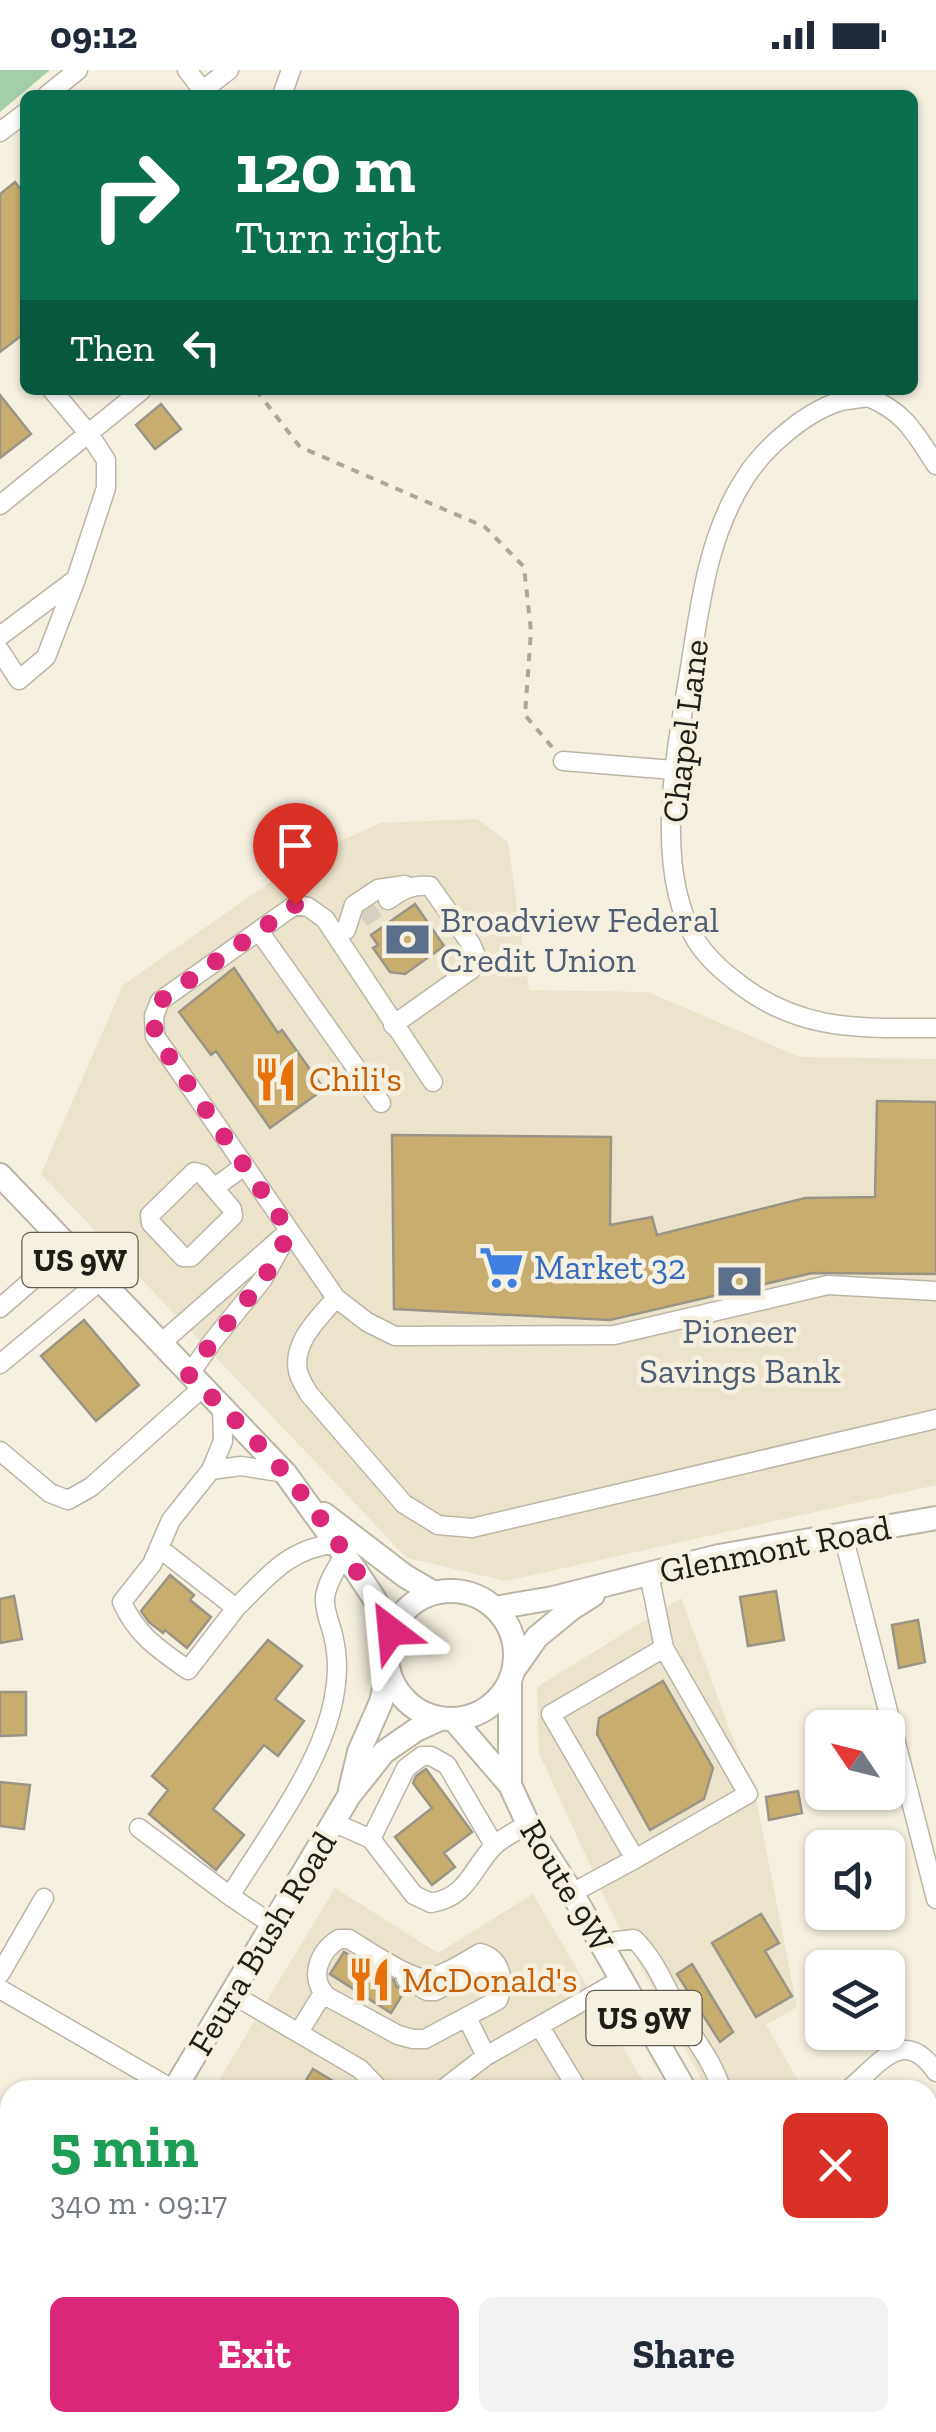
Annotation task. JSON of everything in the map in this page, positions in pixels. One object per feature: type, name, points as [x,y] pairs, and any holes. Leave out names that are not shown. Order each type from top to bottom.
[{"type":"main road","name":"US 9W","points":[[0,1174],[285,1473],[374,1598],[391,1631]]},
{"type":"main road","name":"US 9W","points":[[306,1500],[380,1558],[434,1593]]},
{"type":"main road","name":"Glenmont Road","points":[[494,1608],[553,1598],[719,1556],[936,1518]]},
{"type":"main road","name":"Glenmont Road","points":[[512,1676],[538,1637],[571,1609],[615,1581]]},
{"type":"main road","points":[[456,1591],[476,1596],[494,1608],[506,1621],[515,1654],[512,1676],[500,1697],[471,1716],[447,1719],[422,1713],[406,1702],[394,1687],[387,1650],[391,1631],[402,1614],[416,1601],[434,1593],[456,1591]]},
{"type":"main road","name":"Feura Bush Road","points":[[349,1796],[359,1752],[381,1702],[388,1670]]},
{"type":"main road","name":"Route 9W","points":[[510,1785],[512,1676]]},
{"type":"main road","name":"Route 9W","points":[[447,1719],[510,1785],[528,1824],[679,2080]]},
{"type":"main road","name":"Feura Bush Road","points":[[180,2080],[349,1796],[384,1752],[416,1730],[447,1719]]},
{"type":"street","points":[[53,90],[78,70]]},
{"type":"street","points":[[207,90],[229,70]]},
{"type":"street","points":[[0,132],[20,116]]},
{"type":"street","points":[[0,651],[19,680],[46,657],[106,488],[106,460],[56,395]]},
{"type":"street","points":[[0,505],[136,395]]},
{"type":"street","name":"Chapel Lane","points":[[864,395],[810,415],[778,440],[747,474],[727,507],[704,579],[674,770],[672,846],[680,899],[698,942],[745,989],[784,1012],[822,1023],[866,1028],[936,1028]]},
{"type":"street","points":[[870,395],[906,420],[936,465]]},
{"type":"street","points":[[0,636],[76,579]]},
{"type":"street","points":[[563,761],[674,770]]},
{"type":"street","points":[[388,900],[416,884]]},
{"type":"street","points":[[342,934],[354,905],[378,889],[416,884],[430,886],[471,944],[476,956],[472,969],[393,1025]]},
{"type":"street","points":[[433,1082],[393,1025],[342,934],[308,907],[295,905],[259,930],[160,1001],[154,1016],[155,1036],[336,1298],[367,1322],[395,1336],[614,1335],[828,1285],[936,1292]]},
{"type":"street","points":[[342,934],[362,919]]},
{"type":"street","points":[[259,930],[381,1103]]},
{"type":"street","points":[[214,1188],[244,1166]]},
{"type":"street","points":[[194,1172],[202,1174],[214,1188],[232,1208],[233,1216],[191,1258],[184,1257],[151,1223],[150,1215],[194,1172]]},
{"type":"street","points":[[160,1344],[290,1232]]},
{"type":"street","points":[[0,1451],[50,1492],[68,1500],[91,1486],[196,1381],[212,1342],[263,1280],[290,1232]]},
{"type":"street","points":[[0,1308],[69,1248]]},
{"type":"street","points":[[0,1364],[100,1281]]},
{"type":"street","points":[[336,1298],[310,1329],[298,1353],[298,1373],[308,1394],[404,1504],[438,1525],[472,1528],[936,1419]]},
{"type":"street","points":[[222,1408],[223,1440],[211,1470],[171,1520],[152,1564],[122,1602],[143,1636],[188,1670],[236,1608],[297,1553],[318,1545],[340,1549],[325,1597],[337,1660],[328,1728],[300,1783],[230,1896]]},
{"type":"street","points":[[211,1470],[241,1466],[285,1473]]},
{"type":"street","points":[[844,1534],[936,1899]]},
{"type":"street","points":[[159,1548],[236,1608]]},
{"type":"street","points":[[572,1893],[748,1794],[664,1648],[649,1574]]},
{"type":"street","points":[[634,1860],[551,1714],[664,1648]]},
{"type":"street","points":[[371,1839],[406,1768],[422,1756],[431,1756],[447,1765],[494,1845]]},
{"type":"street","points":[[335,1823],[371,1839],[414,1895],[431,1903],[469,1882],[494,1845],[528,1824]]},
{"type":"street","points":[[138,1828],[273,1926]]},
{"type":"street","points":[[0,1974],[44,1898]]},
{"type":"street","points":[[339,1939],[349,1940],[424,1980],[480,1953],[490,1956],[497,1964],[502,1988],[498,2000],[425,2038],[413,2039],[398,2036],[323,1994],[316,1975],[324,1952],[339,1939]]},
{"type":"street","points":[[603,1946],[634,1939],[647,1952],[719,2080]]},
{"type":"street","points":[[455,2080],[486,2056],[622,1979]]},
{"type":"street","points":[[0,1989],[157,2080]]},
{"type":"street","points":[[232,1994],[360,2069],[370,2080]]},
{"type":"street","points":[[299,2032],[323,1994]]},
{"type":"street","points":[[475,2013],[486,2056]]},
{"type":"street","points":[[540,2027],[572,2080]]},
{"type":"street","points":[[859,2080],[882,2058],[901,2049],[916,2052],[936,2072]]},
{"type":"path","points":[[260,395],[300,448],[485,527],[524,567],[532,631],[525,716],[563,761]]},
{"type":"shaded area","points":[[477,819],[508,842],[529,990],[648,992],[800,1057],[936,1059],[936,1485],[506,1581],[407,1558],[41,1174],[123,985],[309,855],[381,823]]},
{"type":"shaded area","points":[[681,1598],[757,1803],[797,2007],[766,2025],[798,2080],[702,2080],[610,1909],[539,1753],[537,1687]]},
{"type":"shaded area","points":[[335,1888],[438,1953],[533,1894],[642,2080],[219,2080]]},
{"type":"green space","points":[[0,70],[50,70],[26,90],[20,90],[20,95],[0,112]]},
{"type":"building","points":[[15,182],[20,188],[20,337],[0,352],[0,194]]},
{"type":"building","points":[[0,395],[31,434],[0,458]]},
{"type":"building","points":[[161,404],[181,429],[155,449],[136,425]]},
{"type":"building","name":"Broadview Federal Credit Union","points":[[415,904],[444,946],[405,974],[390,972],[373,948],[378,945],[371,935]]},
{"type":"building","points":[[234,968],[278,1033],[282,1030],[324,1089],[270,1128],[216,1051],[211,1055],[179,1012]]},
{"type":"building","points":[[877,1101],[936,1102],[936,1274],[812,1273],[610,1320],[394,1309],[392,1135],[611,1137],[610,1225],[652,1217],[657,1235],[805,1198],[875,1197]]},
{"type":"building","points":[[84,1320],[139,1385],[96,1421],[41,1356]]},
{"type":"building","points":[[170,1575],[194,1595],[190,1600],[211,1617],[187,1648],[149,1622],[141,1611]]},
{"type":"building","points":[[776,1591],[784,1640],[748,1646],[740,1597]]},
{"type":"building","points":[[14,1596],[22,1639],[0,1643],[0,1599]]},
{"type":"building","points":[[918,1620],[925,1662],[899,1668],[892,1625]]},
{"type":"building","points":[[268,1640],[302,1666],[275,1699],[304,1721],[278,1756],[264,1745],[213,1809],[244,1835],[216,1870],[149,1814],[168,1790],[152,1776]]},
{"type":"building","points":[[663,1681],[713,1768],[704,1799],[650,1830],[597,1734],[599,1718]]},
{"type":"building","points":[[0,1692],[26,1692],[26,1735],[0,1736]]},
{"type":"building","points":[[426,1769],[472,1832],[444,1853],[455,1867],[432,1885],[395,1837],[432,1808],[413,1783]]},
{"type":"building","points":[[0,1782],[30,1785],[24,1829],[0,1826]]},
{"type":"building","points":[[798,1791],[802,1813],[769,1820],[766,1797]]},
{"type":"building","points":[[761,1914],[779,1943],[765,1951],[792,1996],[756,2017],[712,1943]]},
{"type":"building","name":"McDonald's","points":[[344,1952],[394,1980],[404,1992],[391,2013],[330,1974]]},
{"type":"building","points":[[692,1964],[733,2032],[720,2042],[677,1974]]},
{"type":"building","points":[[313,2069],[331,2080],[306,2080]]},
{"type":"tunnel","points":[[362,919],[388,900]]},
{"type":"place","name":"Broadview Federal Credit Union","points":[[407,940]]},
{"type":"place","name":"Chili's","points":[[276,1079]]},
{"type":"place","name":"Market 32","points":[[501,1267]]},
{"type":"place","name":"Pioneer Savings Bank","points":[[740,1281]]},
{"type":"place","name":"McDonald's","points":[[369,1980]]},
{"type":"route","points":[[295,905],[160,1001],[154,1016],[155,1036],[290,1232],[263,1280],[189,1375],[285,1473],[356,1571],[391,1631]]}]
